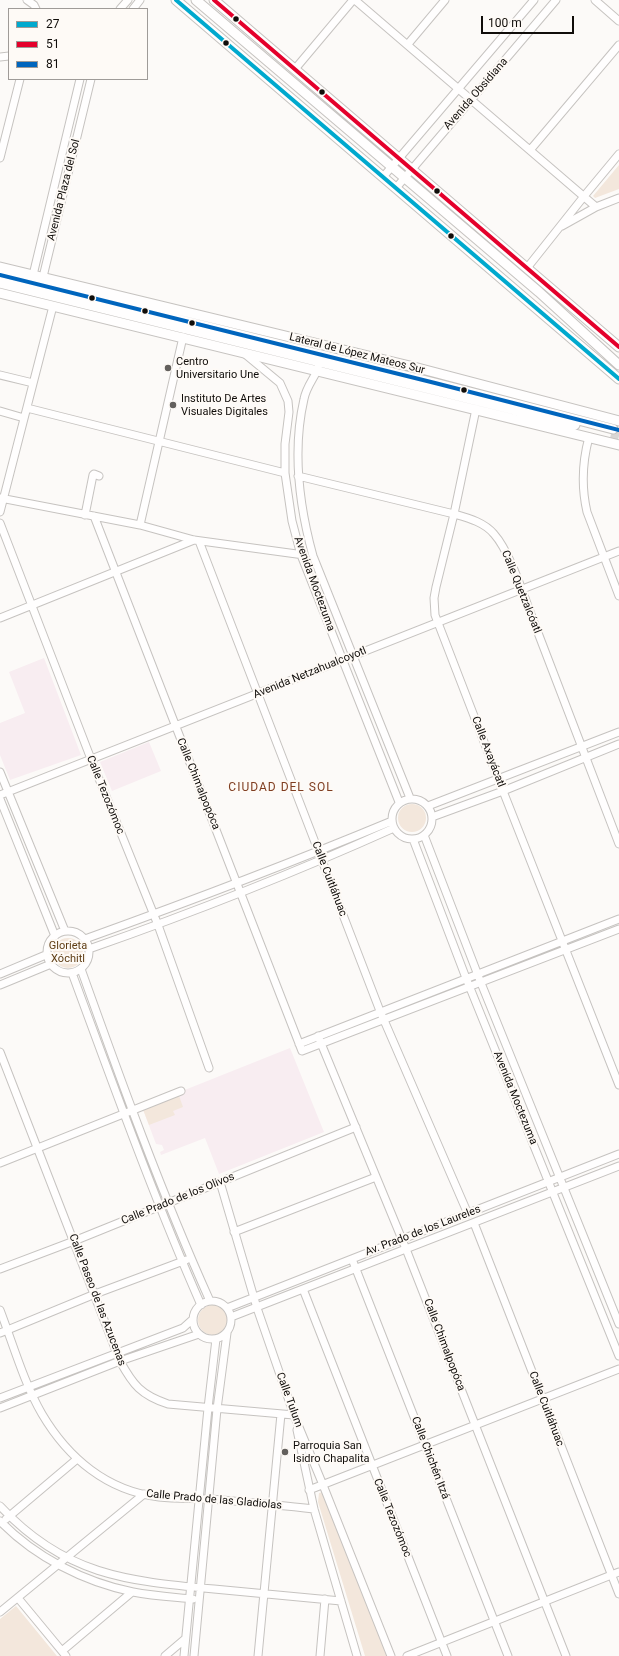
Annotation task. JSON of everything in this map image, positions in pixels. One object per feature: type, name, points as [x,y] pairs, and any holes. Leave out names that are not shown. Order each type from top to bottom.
[{"type":"main road","points":[[196,0],[572,321],[619,365]]},
{"type":"main road","points":[[214,0],[619,347]]},
{"type":"main road","points":[[180,1],[383,177],[604,364],[619,379]]},
{"type":"main road","points":[[263,41],[263,58]]},
{"type":"main road","points":[[462,211],[471,235]]},
{"type":"main road","name":"Lateral de López Mateos Sur","points":[[0,267],[33,275],[40,290],[53,306],[241,351],[414,367],[604,417],[616,426]]},
{"type":"main road","points":[[0,276],[40,290]]},
{"type":"main road","points":[[0,283],[40,290],[320,358],[616,426]]},
{"type":"main road","name":"Lateral de López Mateos Sur","points":[[0,293],[40,290]]},
{"type":"main road","points":[[538,292],[582,315]]},
{"type":"main road","points":[[554,322],[572,321]]},
{"type":"main road","points":[[607,353],[619,358]]},
{"type":"main road","name":"Lateral de López Mateos Sur","points":[[320,358],[476,409],[618,443]]},
{"type":"main road","points":[[604,364],[619,370]]},
{"type":"main road","points":[[604,417],[619,412]]},
{"type":"street","points":[[27,0],[36,8]]},
{"type":"street","points":[[121,8],[128,0]]},
{"type":"street","points":[[134,8],[140,0]]},
{"type":"street","points":[[295,69],[354,0],[531,149],[596,207]]},
{"type":"street","points":[[408,44],[445,0]]},
{"type":"street","name":"Avenida Obsidiana","points":[[383,177],[534,0]]},
{"type":"street","name":"Avenida Obsidiana","points":[[396,188],[556,0]]},
{"type":"street","points":[[595,0],[619,21]]},
{"type":"street","points":[[531,149],[619,45]]},
{"type":"street","points":[[0,158],[20,80]]},
{"type":"street","name":"Avenida Plaza del Sol","points":[[33,275],[80,80]]},
{"type":"street","name":"Avenida Plaza del Sol","points":[[40,290],[91,80]]},
{"type":"street","points":[[527,268],[584,195],[619,154]]},
{"type":"street","points":[[559,228],[596,207],[619,198]]},
{"type":"street","points":[[0,512],[1,498],[27,408],[53,306]]},
{"type":"street","points":[[140,525],[183,337]]},
{"type":"street","name":"Avenida Moctezuma","points":[[241,351],[280,383],[288,401],[289,412],[285,444],[285,473],[292,521],[301,555],[399,802]]},
{"type":"street","name":"Avenida Moctezuma","points":[[320,358],[306,390],[303,401],[298,450],[298,476],[304,518],[313,556],[410,798]]},
{"type":"street","points":[[0,375],[33,383]]},
{"type":"street","points":[[27,408],[285,473]]},
{"type":"street","name":"Calle Axayácatl","points":[[476,409],[454,514],[436,587],[434,607],[437,623],[619,1085]]},
{"type":"street","points":[[0,411],[24,418]]},
{"type":"street","points":[[589,437],[582,474],[586,512],[619,596]]},
{"type":"street","points":[[85,515],[92,475],[94,474],[99,476]]},
{"type":"street","name":"Calle Quetzalcóatl","points":[[298,476],[454,514],[474,520],[488,528],[494,534],[504,548],[521,590],[619,844]]},
{"type":"street","points":[[1,498],[140,525],[196,540],[313,556]]},
{"type":"street","name":"Calle Chimalpopóca","points":[[94,516],[302,1052],[322,1044]]},
{"type":"street","name":"Calle Tezozómoc","points":[[0,523],[91,759],[154,914],[209,1068]]},
{"type":"street","points":[[0,618],[196,540]]},
{"type":"street","name":"Calle Cuitláhuac","points":[[196,540],[380,1011],[468,1214]]},
{"type":"street","name":"Avenida Netzahualcoyotl","points":[[0,795],[619,551]]},
{"type":"street","points":[[428,806],[619,732]]},
{"type":"street","points":[[432,816],[503,791],[619,744]]},
{"type":"street","points":[[0,772],[65,931]]},
{"type":"street","points":[[410,798],[422,801],[428,806],[432,816],[430,827],[424,835],[413,839],[402,836],[393,824],[392,812],[399,802],[410,798]]},
{"type":"street","points":[[0,799],[55,936]]},
{"type":"street","points":[[85,939],[393,824]]},
{"type":"street","points":[[89,949],[158,925],[322,861],[393,824]]},
{"type":"street","name":"Avenida Moctezuma","points":[[424,835],[477,974],[561,1177],[619,1324]]},
{"type":"street","name":"Avenida Moctezuma","points":[[413,839],[466,978],[619,1356]]},
{"type":"street","points":[[299,1044],[380,1011],[619,919]]},
{"type":"street","points":[[322,1044],[384,1019],[481,984],[619,929]]},
{"type":"street","points":[[65,931],[76,932],[85,939],[89,949],[88,960],[81,969],[72,973],[58,970],[51,964],[48,954],[49,946],[55,936],[65,931]]},
{"type":"street","points":[[0,974],[48,954]]},
{"type":"street","points":[[0,985],[51,964]]},
{"type":"street","points":[[81,969],[131,1110],[210,1301]]},
{"type":"street","points":[[72,973],[123,1113],[182,1262],[201,1305]]},
{"type":"street","name":"Calle Chimalpopóca","points":[[318,1036],[402,1240],[566,1656]]},
{"type":"street","name":"Calle Paseo de las Azucenas","points":[[0,1052],[95,1294],[118,1357],[133,1384],[143,1393],[155,1400],[168,1404],[294,1415]]},
{"type":"street","points":[[0,1163],[181,1091]]},
{"type":"street","name":"Calle Prado de los Olivos","points":[[0,1269],[74,1241],[356,1127]]},
{"type":"street","name":"Av. Prado de los Laureles","points":[[227,1308],[619,1154]]},
{"type":"street","name":"Av. Prado de los Laureles","points":[[231,1317],[619,1166]]},
{"type":"street","points":[[234,1232],[376,1177]]},
{"type":"street","name":"Calle Tulum","points":[[220,1182],[257,1308],[294,1415],[391,1656]]},
{"type":"street","name":"Calle Cuitláhuac","points":[[474,1223],[619,1594]]},
{"type":"street","points":[[0,1333],[95,1294],[191,1258]]},
{"type":"street","name":"Calle Chichén Itzá","points":[[352,1259],[508,1656]]},
{"type":"street","name":"Calle Tezozómoc","points":[[303,1289],[371,1466],[447,1656]]},
{"type":"street","points":[[194,1656],[217,1409],[227,1333],[231,1324],[231,1317],[227,1308],[217,1302],[210,1301],[201,1305],[196,1310],[193,1319],[194,1327],[199,1334],[205,1338],[216,1339],[227,1333]]},
{"type":"street","name":"Calle Prado de las Gladiolas","points":[[0,1310],[32,1395],[54,1433],[87,1468],[116,1485],[159,1497],[209,1499],[314,1509]]},
{"type":"street","points":[[0,1408],[183,1328],[193,1319]]},
{"type":"street","points":[[0,1398],[118,1357],[199,1334]]},
{"type":"street","points":[[184,1656],[216,1339]]},
{"type":"street","points":[[309,1490],[619,1369]]},
{"type":"street","points":[[258,1656],[281,1414]]},
{"type":"street","points":[[294,1415],[314,1509],[358,1656]]},
{"type":"street","points":[[77,1459],[10,1516],[0,1522],[33,1549],[58,1565],[89,1580],[132,1592],[199,1600]]},
{"type":"street","points":[[0,1612],[144,1494]]},
{"type":"street","points":[[0,1506],[40,1541],[67,1558],[113,1576],[144,1582],[341,1601]]},
{"type":"street","points":[[407,1656],[619,1572]]},
{"type":"street","points":[[18,1598],[64,1653],[132,1592]]},
{"type":"street","points":[[320,1656],[325,1599]]},
{"type":"street","points":[[165,1656],[185,1639]]},
{"type":"shaded area","points":[[44,658],[81,755],[10,780],[0,755],[0,723],[25,713],[9,672]]},
{"type":"shaded area","points":[[149,742],[161,771],[112,791],[100,762]]},
{"type":"shaded area","points":[[290,1048],[324,1132],[219,1174],[205,1138],[161,1155],[160,1152],[164,1150],[162,1145],[156,1144],[142,1107]]},
{"type":"green space","points":[[619,165],[619,189],[595,198],[593,196]]},
{"type":"green space","points":[[412,804],[422,808],[426,818],[422,828],[412,832],[402,828],[398,818],[402,808]]},
{"type":"green space","name":"Glorieta Xóchitl","points":[[68,938],[78,943],[83,953],[78,963],[68,968],[58,963],[53,953],[58,943]]},
{"type":"green space","points":[[178,1093],[183,1107],[173,1111],[175,1115],[149,1125],[142,1107]]},
{"type":"green space","points":[[213,1305],[224,1309],[228,1320],[224,1331],[213,1335],[202,1331],[198,1320],[202,1309]]},
{"type":"green space","points":[[323,1492],[387,1656],[365,1656],[318,1502],[319,1493]]},
{"type":"green space","points":[[16,1606],[57,1656],[0,1656],[0,1619]]},
{"type":"tunnel","points":[[611,434],[619,436]]},
{"type":"transit line","name":"27","points":[[176,0],[619,379]]},
{"type":"transit line","name":"51","points":[[214,0],[619,347]]},
{"type":"transit line","name":"81","points":[[0,275],[619,430]]},
{"type":"place","name":"Centro Universitario Une","points":[[168,368]]},
{"type":"place","name":"Instituto De Artes Visuales Digitales","points":[[173,405]]},
{"type":"place","name":"Parroquia San Isidro Chapalita","points":[[285,1452]]},
{"type":"district","name":"CIUDAD DEL SOL","points":[[281,788]]}]
